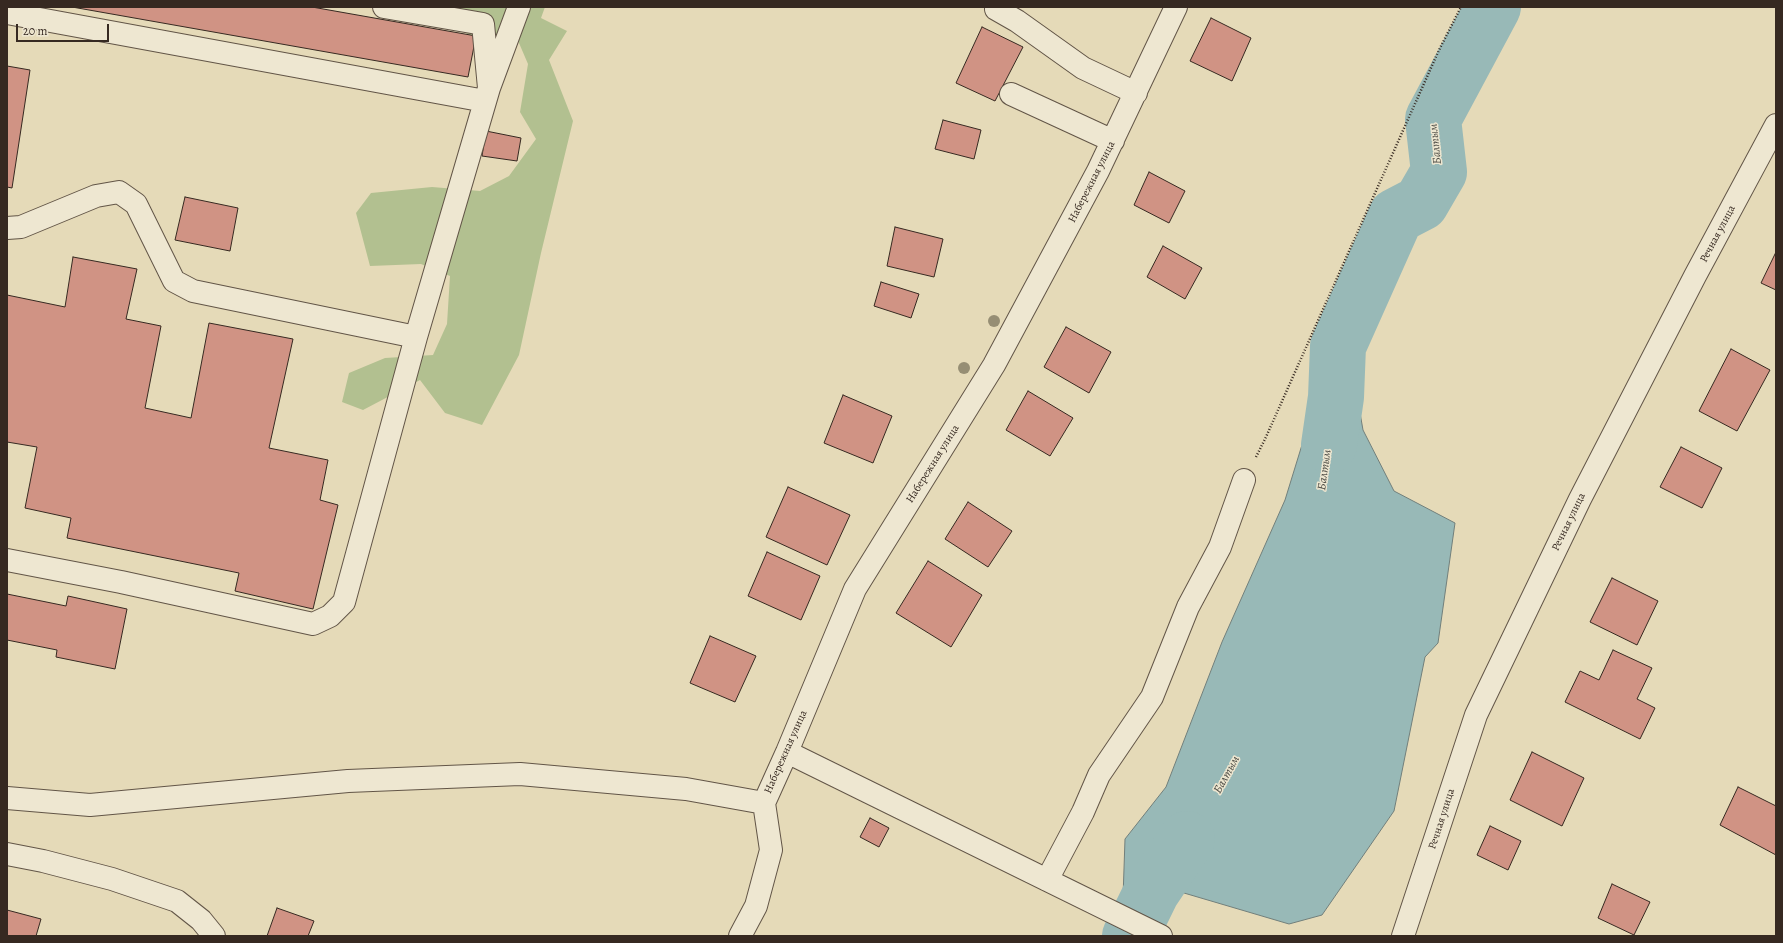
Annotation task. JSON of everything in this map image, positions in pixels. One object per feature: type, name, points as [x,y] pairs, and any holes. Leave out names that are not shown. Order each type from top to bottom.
[{"type":"street","points":[[384,7],[483,24],[487,94]]},
{"type":"street","points":[[7,560],[120,582],[313,624],[330,616],[344,602],[416,337],[487,94],[519,7]]},
{"type":"street","name":"Набережная улица","points":[[740,936],[756,906],[771,850],[764,803],[787,752],[855,589],[994,366],[1098,171],[1176,7]]},
{"type":"street","points":[[996,9],[1017,21],[1084,68],[1136,93]]},
{"type":"street","points":[[7,13],[487,94]]},
{"type":"street","points":[[1011,94],[1113,141]]},
{"type":"street","name":"Речная улица","points":[[1403,936],[1476,715],[1580,500],[1695,276],[1776,125]]},
{"type":"street","points":[[7,228],[21,227],[96,196],[119,192],[136,204],[174,281],[194,291],[416,337]]},
{"type":"street","points":[[1047,880],[1083,812],[1099,775],[1152,697],[1188,607],[1220,547],[1244,480]]},
{"type":"street","points":[[787,752],[1157,935]]},
{"type":"street","points":[[7,798],[90,805],[348,781],[520,774],[686,789],[764,803]]},
{"type":"street","points":[[7,854],[43,861],[112,879],[177,901],[201,920],[214,936]]},
{"type":"path","points":[[1244,480],[1266,437],[1392,152],[1439,50],[1461,7]]},
{"type":"green space","points":[[439,7],[545,7],[541,18],[567,31],[549,60],[573,121],[541,253],[519,355],[482,425],[445,413],[420,380],[363,410],[342,402],[349,373],[385,358],[433,355],[447,324],[450,276],[421,264],[370,266],[356,213],[371,193],[432,187],[480,191],[509,176],[536,139],[520,112],[528,64],[516,36],[475,53],[461,21]]},
{"type":"water","points":[[1326,367],[1352,367],[1363,430],[1394,491],[1455,523],[1438,643],[1425,657],[1394,811],[1322,915],[1289,924],[1184,893],[1151,907],[1123,898],[1125,839],[1166,787],[1222,642],[1285,500]]},
{"type":"building","points":[[72,7],[312,7],[476,36],[468,77]]},
{"type":"building","points":[[1211,18],[1251,38],[1232,81],[1190,61]]},
{"type":"building","points":[[982,27],[1023,47],[995,101],[956,83]]},
{"type":"building","points":[[7,66],[30,70],[12,188],[7,187]]},
{"type":"building","points":[[943,120],[981,130],[974,159],[935,149]]},
{"type":"building","points":[[486,131],[521,138],[517,161],[482,156]]},
{"type":"building","points":[[1149,172],[1185,191],[1169,223],[1134,205]]},
{"type":"building","points":[[185,197],[238,208],[230,251],[175,240]]},
{"type":"building","points":[[895,227],[943,239],[934,277],[887,266]]},
{"type":"building","points":[[1163,246],[1202,268],[1185,299],[1147,277]]},
{"type":"building","points":[[1776,252],[1776,290],[1761,283]]},
{"type":"building","points":[[73,257],[137,269],[126,319],[161,326],[145,408],[191,418],[209,323],[293,339],[269,448],[328,460],[320,500],[338,505],[313,609],[235,591],[239,573],[67,538],[71,518],[25,508],[37,447],[7,442],[7,295],[65,307]]},
{"type":"building","points":[[881,282],[919,294],[911,318],[874,306]]},
{"type":"building","points":[[1066,327],[1111,352],[1089,393],[1044,367]]},
{"type":"building","points":[[1731,349],[1770,370],[1737,431],[1699,411]]},
{"type":"building","points":[[1028,391],[1073,418],[1050,456],[1006,430]]},
{"type":"building","points":[[843,395],[892,416],[873,463],[824,443]]},
{"type":"building","points":[[1681,447],[1722,468],[1702,508],[1660,487]]},
{"type":"building","points":[[788,487],[850,515],[827,565],[766,537]]},
{"type":"building","points":[[968,502],[1012,531],[988,567],[945,539]]},
{"type":"building","points":[[767,552],[820,576],[801,620],[748,596]]},
{"type":"building","points":[[928,561],[982,595],[951,647],[896,613]]},
{"type":"building","points":[[1612,578],[1658,601],[1637,645],[1590,622]]},
{"type":"building","points":[[7,594],[66,606],[68,596],[127,609],[115,669],[56,657],[57,650],[7,640]]},
{"type":"building","points":[[710,636],[756,656],[735,702],[690,683]]},
{"type":"building","points":[[1613,650],[1652,668],[1637,699],[1655,708],[1640,739],[1565,702],[1580,671],[1599,680]]},
{"type":"building","points":[[1532,752],[1584,778],[1562,826],[1510,800]]},
{"type":"building","points":[[1738,787],[1776,806],[1776,855],[1720,825]]},
{"type":"building","points":[[870,818],[889,828],[879,847],[860,837]]},
{"type":"building","points":[[1490,826],[1521,841],[1508,870],[1477,855]]},
{"type":"building","points":[[1612,884],[1650,902],[1634,935],[1598,918]]},
{"type":"building","points":[[277,908],[314,921],[308,936],[267,936]]},
{"type":"building","points":[[7,910],[41,919],[36,936],[7,936]]},
{"type":"waterway","name":"Балтым","points":[[1329,445],[1336,397],[1338,346],[1396,216],[1421,203],[1439,172],[1433,119],[1493,7]]},
{"type":"waterway","name":"Балтым","points":[[1130,936],[1152,891],[1187,839]]}]
